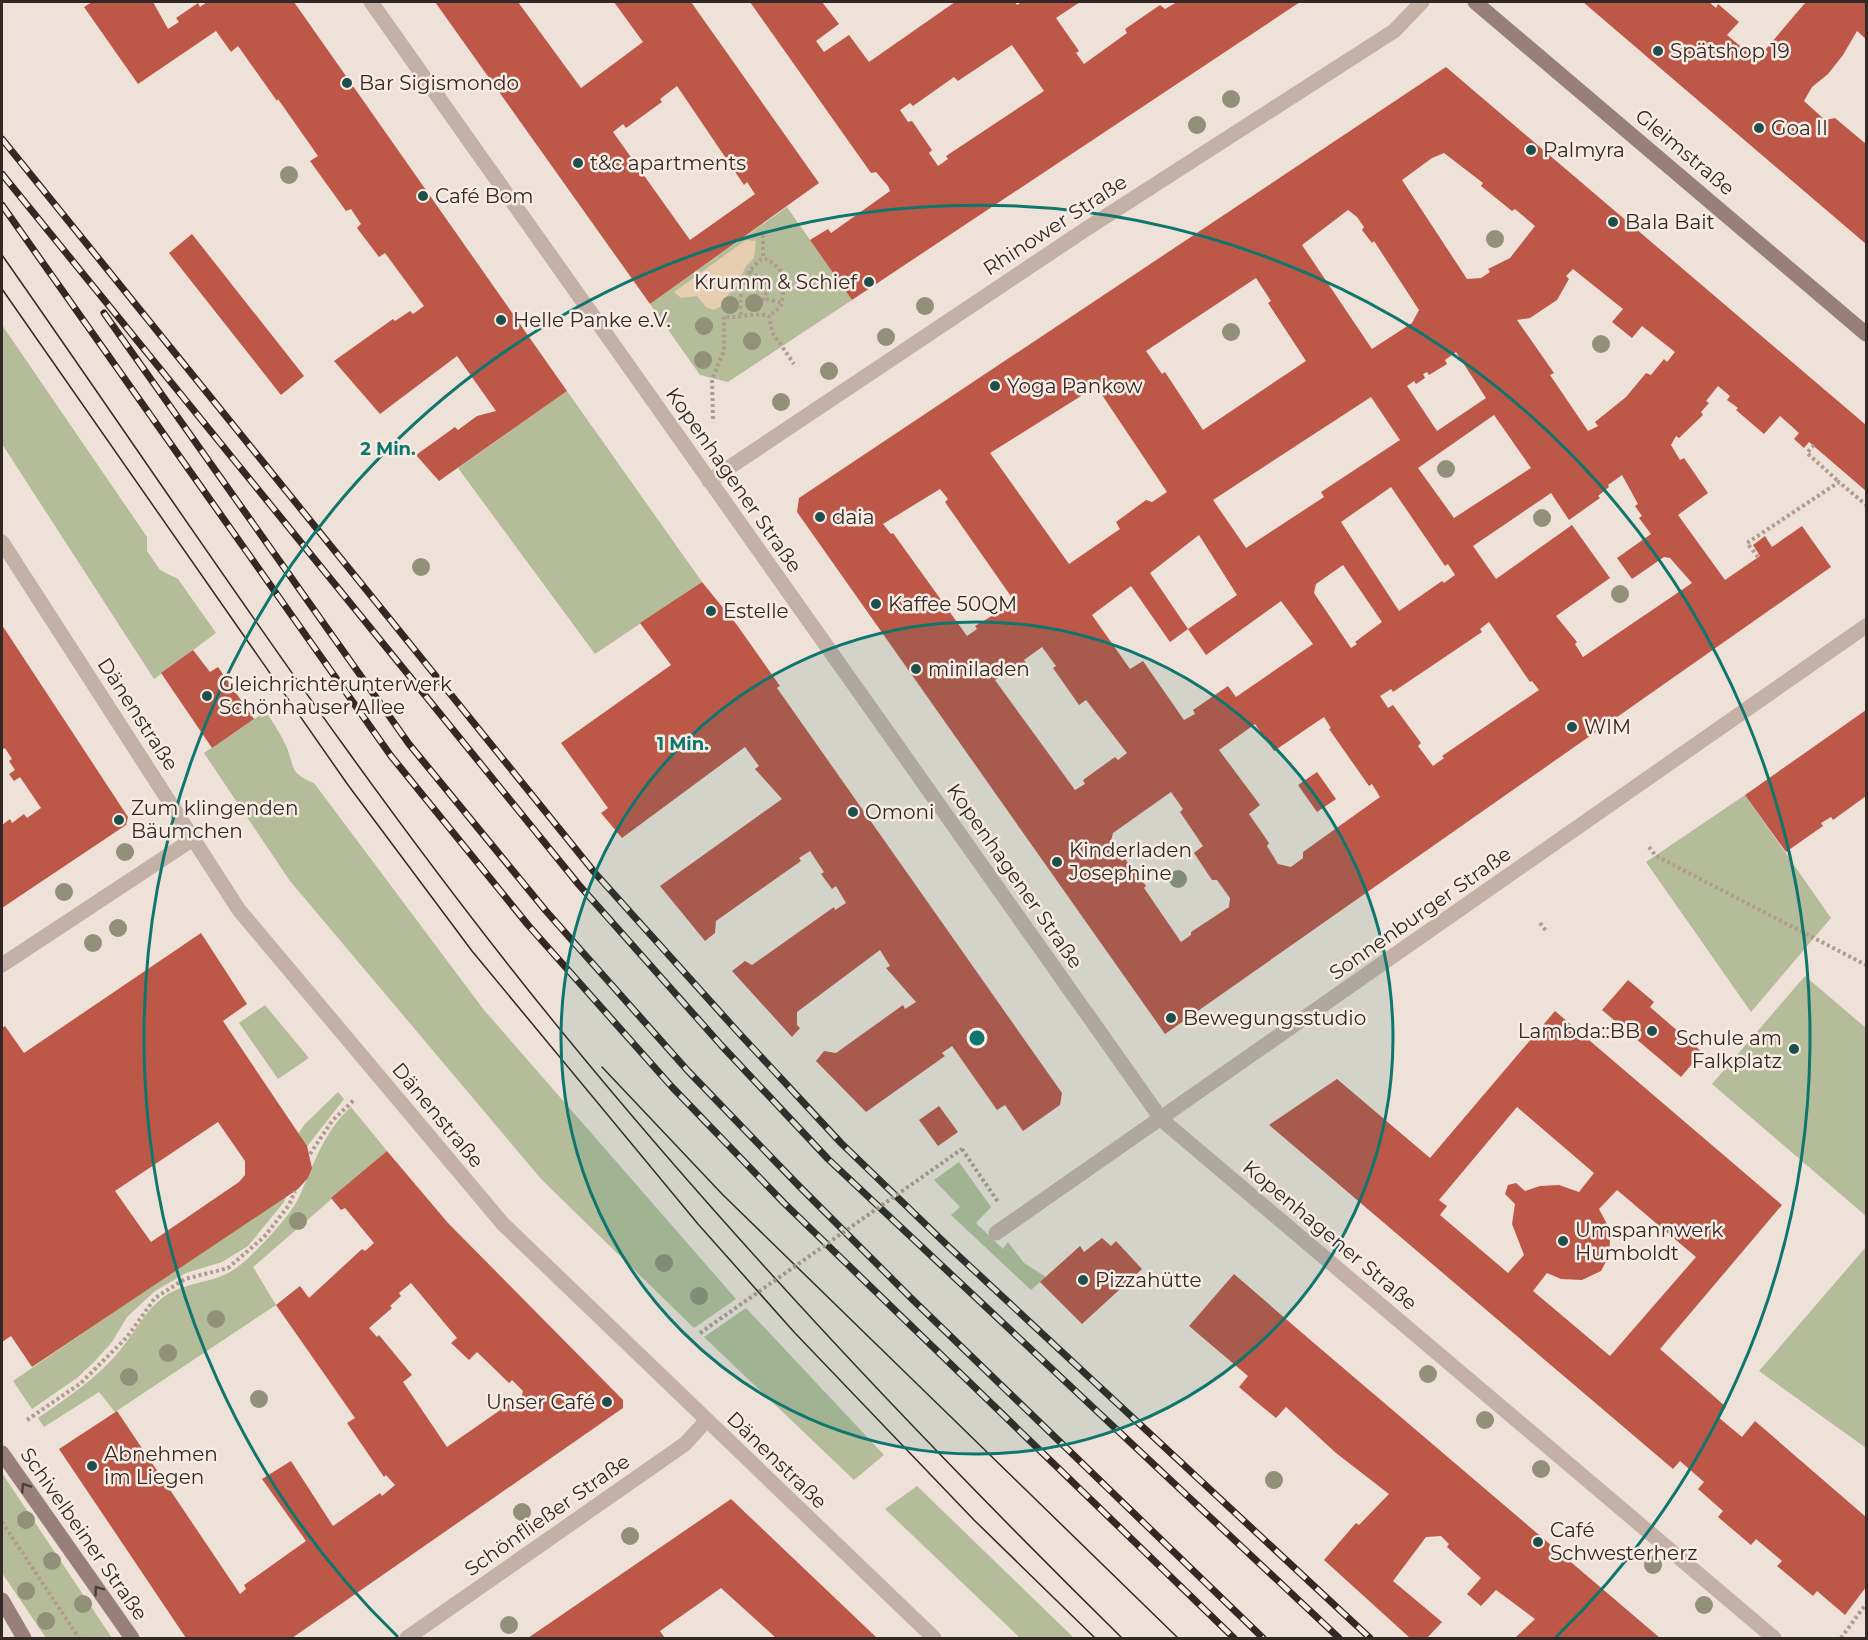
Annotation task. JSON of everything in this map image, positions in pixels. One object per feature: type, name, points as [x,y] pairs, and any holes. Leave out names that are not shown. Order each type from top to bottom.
[{"type":"street","name":"Kopenhagener Straße","points":[[371,2],[1162,1120],[1774,1638]]},
{"type":"street","name":"Rhinower Straße","points":[[708,481],[1083,231],[1394,31],[1422,2]]},
{"type":"street","name":"Gleimstraße","points":[[1475,2],[1866,334]]},
{"type":"street","name":"Dänenstraße","points":[[2,542],[239,910],[503,1224],[934,1638]]},
{"type":"street","name":"Sonnenburger Straße","points":[[996,1233],[1162,1120],[1866,626]]},
{"type":"street","points":[[2,965],[193,839]]},
{"type":"street","name":"Schönfließer Straße","points":[[407,1638],[685,1444],[706,1421]]},
{"type":"street","name":"Schivelbeiner Straße","points":[[2,1453],[132,1638]]},
{"type":"street","points":[[2,1600],[24,1638]]},
{"type":"path","points":[[741,315],[739,293],[750,271],[764,258],[763,236]]},
{"type":"path","points":[[764,258],[776,263],[782,270],[781,307],[768,316]]},
{"type":"path","points":[[750,271],[766,284],[766,299],[756,312]]},
{"type":"path","points":[[766,299],[782,303]]},
{"type":"path","points":[[712,418],[712,379],[724,351],[724,316],[730,318],[756,312],[768,316]]},
{"type":"path","points":[[768,316],[772,332],[794,364]]},
{"type":"path","points":[[1814,445],[1807,453],[1866,505]]},
{"type":"path","points":[[1758,557],[1747,543],[1839,482]]},
{"type":"path","points":[[1649,847],[1656,856],[1866,965]]},
{"type":"path","points":[[1540,923],[1547,932]]},
{"type":"path","points":[[310,1154],[332,1121],[355,1099]]},
{"type":"path","points":[[700,1333],[962,1149],[998,1202]]},
{"type":"path","points":[[27,1420],[81,1383],[127,1337],[155,1298],[185,1279],[228,1268],[264,1237],[289,1205],[295,1191]]},
{"type":"path","points":[[2,1522],[79,1638]]},
{"type":"path","points":[[1841,1638],[1866,1604]]},
{"type":"green space","points":[[787,207],[852,300],[728,382],[700,375],[650,304]]},
{"type":"green space","points":[[2,325],[147,537],[147,551],[160,570],[178,579],[216,633],[154,679],[2,444]]},
{"type":"green space","points":[[567,391],[702,582],[595,654],[458,468]]},
{"type":"green space","points":[[266,711],[285,743],[294,770],[314,783],[484,1010],[736,1299],[694,1328],[542,1180],[290,881],[204,753]]},
{"type":"green space","points":[[1745,795],[1831,918],[1751,1012],[1646,862]]},
{"type":"green space","name":"Schule am Falkplatz","points":[[1805,976],[1866,1028],[1866,1216],[1712,1084]]},
{"type":"green space","points":[[265,1005],[309,1058],[278,1079],[239,1023]]},
{"type":"green space","points":[[338,1092],[344,1099],[309,1144],[297,1166],[284,1202],[248,1246],[222,1262],[186,1273],[155,1291],[127,1317],[112,1342],[95,1361],[77,1378],[32,1409],[13,1381],[262,1211],[290,1146],[305,1124]]},
{"type":"green space","points":[[351,1107],[387,1151],[253,1267],[276,1305],[115,1412],[99,1392],[44,1427],[38,1418],[103,1369],[161,1299],[175,1290],[230,1272],[257,1250],[294,1206],[327,1136]]},
{"type":"green space","points":[[959,1162],[991,1207],[976,1223],[1003,1249],[1008,1242],[1024,1263],[1046,1277],[1031,1290],[951,1215],[960,1207],[934,1180]]},
{"type":"green space","points":[[1866,1247],[1866,1448],[1759,1371]]},
{"type":"green space","points":[[746,1308],[884,1455],[854,1480],[704,1337]]},
{"type":"green space","points":[[2,1473],[112,1638],[46,1638],[2,1573]]},
{"type":"green space","points":[[917,1486],[1074,1638],[1020,1638],[885,1509]]},
{"type":"sand","points":[[746,240],[756,241],[754,258],[746,266],[736,287],[724,299],[720,307],[713,310],[706,307],[697,296],[681,298],[674,292]]},
{"type":"building","points":[[92,2],[153,2],[168,29],[179,22],[176,18],[198,3],[200,7],[207,2],[294,2],[567,391],[439,481],[416,455],[455,427],[458,430],[477,416],[496,411],[457,356],[380,414],[334,361],[393,319],[395,321],[410,311],[413,314],[424,306],[385,253],[379,257],[357,228],[361,224],[351,209],[346,211],[310,161],[318,156],[278,99],[277,101],[238,46],[231,52],[216,31],[138,84],[84,7]]},
{"type":"building","points":[[435,2],[518,2],[581,88],[643,42],[614,2],[691,2],[819,183],[650,304]],"holes":[[[677,86],[744,185],[747,182],[755,194],[690,240],[613,132],[623,124],[626,128],[662,102],[660,99]]]},
{"type":"building","points":[[750,2],[822,2],[839,24],[816,41],[824,52],[849,35],[869,62],[955,2],[1015,2],[1017,5],[1022,2],[1080,2],[1056,18],[1079,51],[1076,53],[1084,64],[1127,33],[1125,29],[1160,5],[1165,9],[1177,2],[1300,2],[852,300],[810,240],[828,229],[831,233],[890,191],[876,172],[871,173]],"holes":[[[1012,45],[1044,91],[946,156],[948,159],[938,166],[929,153],[932,150],[912,121],[908,122],[900,110],[910,103],[913,106],[954,77],[958,81]]]},
{"type":"building","points":[[1583,2],[1709,2],[1716,8],[1718,4],[1739,22],[1727,35],[1759,62],[1768,52],[1765,50],[1805,3],[1866,2],[1866,39],[1857,31],[1843,55],[1828,74],[1812,87],[1804,101],[1825,120],[1835,118],[1866,144],[1866,244]]},
{"type":"building","points":[[1446,67],[1866,425],[1866,491],[1809,442],[1804,448],[1794,439],[1799,433],[1780,416],[1764,434],[1736,410],[1738,408],[1727,400],[1730,396],[1718,386],[1706,401],[1709,403],[1701,412],[1703,415],[1679,438],[1676,436],[1671,445],[1680,460],[1684,458],[1708,493],[1678,515],[1725,580],[1760,556],[1753,545],[1765,536],[1772,547],[1802,526],[1831,567],[1165,1034],[797,512],[799,498]],"holes":[[[1444,153],[1483,183],[1481,186],[1512,211],[1515,209],[1535,226],[1510,258],[1488,269],[1490,272],[1481,278],[1467,279],[1402,180],[1432,158]],[[1348,210],[1357,217],[1364,227],[1362,230],[1372,243],[1374,241],[1419,310],[1412,323],[1372,349],[1302,245]],[[1573,269],[1623,309],[1612,322],[1632,338],[1642,326],[1675,352],[1667,362],[1664,359],[1651,375],[1646,373],[1626,397],[1595,422],[1598,426],[1588,431],[1550,375],[1554,373],[1517,320],[1530,318],[1557,300],[1569,279],[1566,276]],[[1256,278],[1271,301],[1268,303],[1306,361],[1203,430],[1165,372],[1162,374],[1146,351]],[[1456,352],[1486,398],[1437,431],[1407,386],[1414,381],[1416,384],[1425,378],[1423,374],[1427,372],[1429,375],[1447,364],[1445,360]],[[1094,383],[1167,492],[1152,502],[1146,500],[1116,522],[1120,529],[1069,564],[990,453],[1081,396],[1082,391]],[[1371,397],[1400,440],[1321,492],[1324,497],[1246,548],[1213,500]],[[1494,415],[1531,468],[1454,518],[1418,468]],[[1622,475],[1638,504],[1635,506],[1642,516],[1639,518],[1651,534],[1617,558],[1632,579],[1664,557],[1670,558],[1692,583],[1583,657],[1575,644],[1577,642],[1556,616],[1610,578],[1572,525],[1496,579],[1473,546],[1551,493],[1569,520],[1600,498],[1598,496]],[[1391,487],[1445,566],[1448,564],[1455,575],[1444,583],[1442,581],[1399,611],[1341,522]],[[940,489],[948,499],[945,502],[1015,602],[975,626],[977,629],[967,636],[893,533],[891,534],[883,524]],[[1199,535],[1237,595],[1188,629],[1150,573]],[[1343,565],[1382,622],[1355,642],[1357,644],[1351,648],[1314,593],[1316,584]],[[1131,586],[1170,642],[1188,629],[1206,655],[1281,601],[1313,644],[1236,697],[1228,686],[1193,710],[1195,714],[1184,720],[1143,661],[1130,669],[1092,615]],[[1489,622],[1530,682],[1532,681],[1539,690],[1442,756],[1444,758],[1433,766],[1418,746],[1421,743],[1393,705],[1388,708],[1380,696],[1391,689],[1393,692],[1482,632],[1480,629]],[[1042,647],[1056,666],[1053,668],[1079,705],[1086,700],[1127,753],[1118,760],[1115,757],[1083,780],[1085,784],[1075,790],[995,680],[1026,663],[1024,660]],[[1324,717],[1331,728],[1329,729],[1369,786],[1372,784],[1380,797],[1303,852],[1303,858],[1291,867],[1278,864],[1267,846],[1269,843],[1249,814],[1260,805],[1219,750],[1255,724],[1274,751]],[[1171,792],[1183,809],[1180,812],[1203,846],[1194,853],[1212,880],[1217,880],[1230,898],[1229,907],[1191,932],[1191,935],[1181,942],[1144,888],[1146,886],[1125,859],[1122,861],[1110,845],[1113,833]]]},
{"type":"building","points":[[192,234],[304,376],[281,395],[169,253]]},
{"type":"building","points":[[702,582],[737,625],[780,686],[777,688],[1062,1093],[1060,1105],[1023,1131],[1005,1105],[997,1110],[952,1046],[942,1053],[945,1056],[866,1112],[816,1061],[824,1051],[836,1053],[903,1005],[905,1009],[916,1002],[886,968],[890,966],[880,950],[797,1012],[797,1025],[800,1028],[792,1037],[732,971],[745,961],[752,965],[834,907],[835,910],[846,903],[836,886],[832,889],[821,874],[824,872],[810,851],[799,858],[801,861],[716,921],[715,933],[705,941],[660,886],[782,799],[755,769],[759,766],[745,747],[622,838],[601,813],[608,808],[561,743],[671,665],[640,623]]},
{"type":"building","points":[[2,625],[128,817],[126,825],[2,908],[2,825],[10,819],[12,823],[24,814],[27,818],[41,808],[20,777],[14,781],[9,774],[15,770],[9,761],[12,759],[5,748],[2,750]]},
{"type":"building","name":"Gleichrichterunterwerk Schönhauser Allee","points":[[193,650],[210,672],[218,667],[254,719],[212,748],[161,673]]},
{"type":"building","points":[[1866,710],[1866,796],[1833,820],[1831,817],[1821,823],[1823,826],[1786,852],[1745,795]]},
{"type":"building","points":[[1317,772],[1336,799],[1317,812],[1298,785]]},
{"type":"building","points":[[201,933],[247,1004],[223,1021],[307,1146],[312,1168],[308,1178],[298,1189],[32,1367],[11,1336],[2,1342],[2,1028],[5,1026],[24,1053]],"holes":[[[218,1122],[245,1161],[245,1175],[239,1182],[151,1242],[115,1191]]]},
{"type":"building","name":"Lambda::BB","points":[[1628,980],[1654,1002],[1650,1007],[1702,1052],[1681,1077],[1602,1010]]},
{"type":"building","name":"Umspannwerk Humboldt","points":[[1555,1011],[1782,1205],[1660,1349],[1726,1407],[1718,1417],[1742,1437],[1755,1421],[1866,1517],[1866,1587],[1845,1615],[1817,1591],[1813,1596],[1777,1566],[1782,1561],[1756,1539],[1751,1545],[1718,1517],[1723,1511],[1698,1489],[1704,1482],[1680,1461],[1673,1469],[1269,1125],[1337,1079],[1430,1158]],"holes":[[[1517,1107],[1594,1173],[1579,1192],[1559,1185],[1540,1186],[1525,1191],[1516,1183],[1508,1185],[1505,1194],[1515,1204],[1512,1224],[1524,1255],[1508,1273],[1440,1215],[1447,1206],[1439,1200]],[[1617,1190],[1696,1257],[1610,1356],[1533,1291],[1547,1273],[1561,1279],[1582,1280],[1601,1271],[1608,1258],[1610,1242],[1608,1226],[1599,1209]]]},
{"type":"building","points":[[939,1106],[958,1132],[938,1146],[919,1120]]},
{"type":"building","points":[[387,1151],[448,1223],[623,1400],[623,1408],[292,1638],[186,1638],[59,1449],[117,1411],[240,1594],[246,1589],[244,1585],[306,1541],[262,1479],[291,1461],[333,1526],[380,1493],[382,1496],[395,1485],[386,1475],[384,1477],[347,1423],[355,1418],[276,1305],[300,1286],[309,1298],[362,1249],[365,1251],[374,1243],[345,1208],[341,1210],[331,1198]],"holes":[[[411,1283],[457,1338],[451,1343],[469,1360],[477,1352],[509,1383],[512,1380],[523,1391],[521,1399],[512,1406],[509,1404],[447,1447],[403,1382],[412,1375],[379,1335],[377,1337],[369,1328],[392,1308],[390,1306],[401,1296],[399,1293]]]},
{"type":"building","points":[[1102,1238],[1111,1246],[1116,1241],[1142,1269],[1082,1324],[1040,1282],[1080,1246],[1084,1252]]},
{"type":"building","points":[[1234,1274],[1660,1638],[1515,1638],[1535,1619],[1496,1590],[1481,1606],[1467,1594],[1481,1578],[1447,1547],[1449,1544],[1441,1536],[1426,1537],[1393,1581],[1442,1622],[1427,1638],[1410,1638],[1324,1560],[1356,1523],[1359,1525],[1389,1494],[1336,1453],[1286,1407],[1276,1418],[1254,1400],[1239,1387],[1248,1376],[1189,1326]]},
{"type":"building","points":[[731,1499],[877,1638],[776,1638],[721,1588],[660,1631],[665,1638],[528,1638]]},
{"type":"tram line","points":[[2,255],[345,747],[415,844],[563,1033],[696,1190],[834,1343],[976,1492],[1122,1638]]},
{"type":"tram line","points":[[2,289],[348,785],[472,951],[698,1224],[794,1332],[974,1520],[1095,1638]]},
{"type":"tram line","points":[[602,1067],[723,1195],[1178,1638]]},
{"type":"railway","points":[[2,139],[595,873],[737,1031],[841,1143],[949,1247],[1370,1638]]},
{"type":"railway","points":[[2,174],[579,885],[721,1045],[828,1159],[1339,1638]]},
{"type":"railway","points":[[2,205],[391,756],[528,925],[672,1087],[784,1203],[1234,1638]]},
{"type":"railway","points":[[104,313],[409,744],[546,911],[688,1071],[799,1186],[913,1300],[1263,1638]]},
{"type":"place","name":"Spätshop 19","points":[[1658,51]]},
{"type":"place","name":"Bar Sigismondo","points":[[347,83]]},
{"type":"place","name":"Goa II","points":[[1759,128]]},
{"type":"place","name":"Palmyra","points":[[1531,150]]},
{"type":"place","name":"t&c apartments","points":[[578,163]]},
{"type":"place","name":"Café Bom","points":[[423,196]]},
{"type":"place","name":"Bala Bait","points":[[1613,222]]},
{"type":"place","name":"Krumm & Schief","points":[[869,282]]},
{"type":"place","name":"Helle Panke e.V.","points":[[501,320]]},
{"type":"place","name":"Yoga Pankow","points":[[995,386]]},
{"type":"place","name":"daia","points":[[820,517]]},
{"type":"place","name":"Kaffee 50QM","points":[[876,604]]},
{"type":"place","name":"Estelle","points":[[711,611]]},
{"type":"place","name":"miniladen","points":[[916,669]]},
{"type":"place","name":"Gleichrichterunterwerk Schönhauser Allee","points":[[207,696]]},
{"type":"place","name":"WIM","points":[[1572,727]]},
{"type":"place","name":"Omoni","points":[[853,812]]},
{"type":"place","name":"Zum klingenden Bäumchen","points":[[119,820]]},
{"type":"place","name":"Kinderladen Josephine","points":[[1057,862]]},
{"type":"place","name":"Bewegungsstudio","points":[[1171,1018]]},
{"type":"place","name":"Lambda::BB","points":[[1652,1031]]},
{"type":"place","name":"Schule am Falkplatz","points":[[1794,1049]]},
{"type":"place","name":"Umspannwerk Humboldt","points":[[1563,1241]]},
{"type":"place","name":"Pizzahütte","points":[[1083,1280]]},
{"type":"place","name":"Unser Café","points":[[607,1402]]},
{"type":"place","name":"Abnehmen im Liegen","points":[[92,1466]]},
{"type":"place","name":"Café Schwesterherz","points":[[1538,1542]]}]
